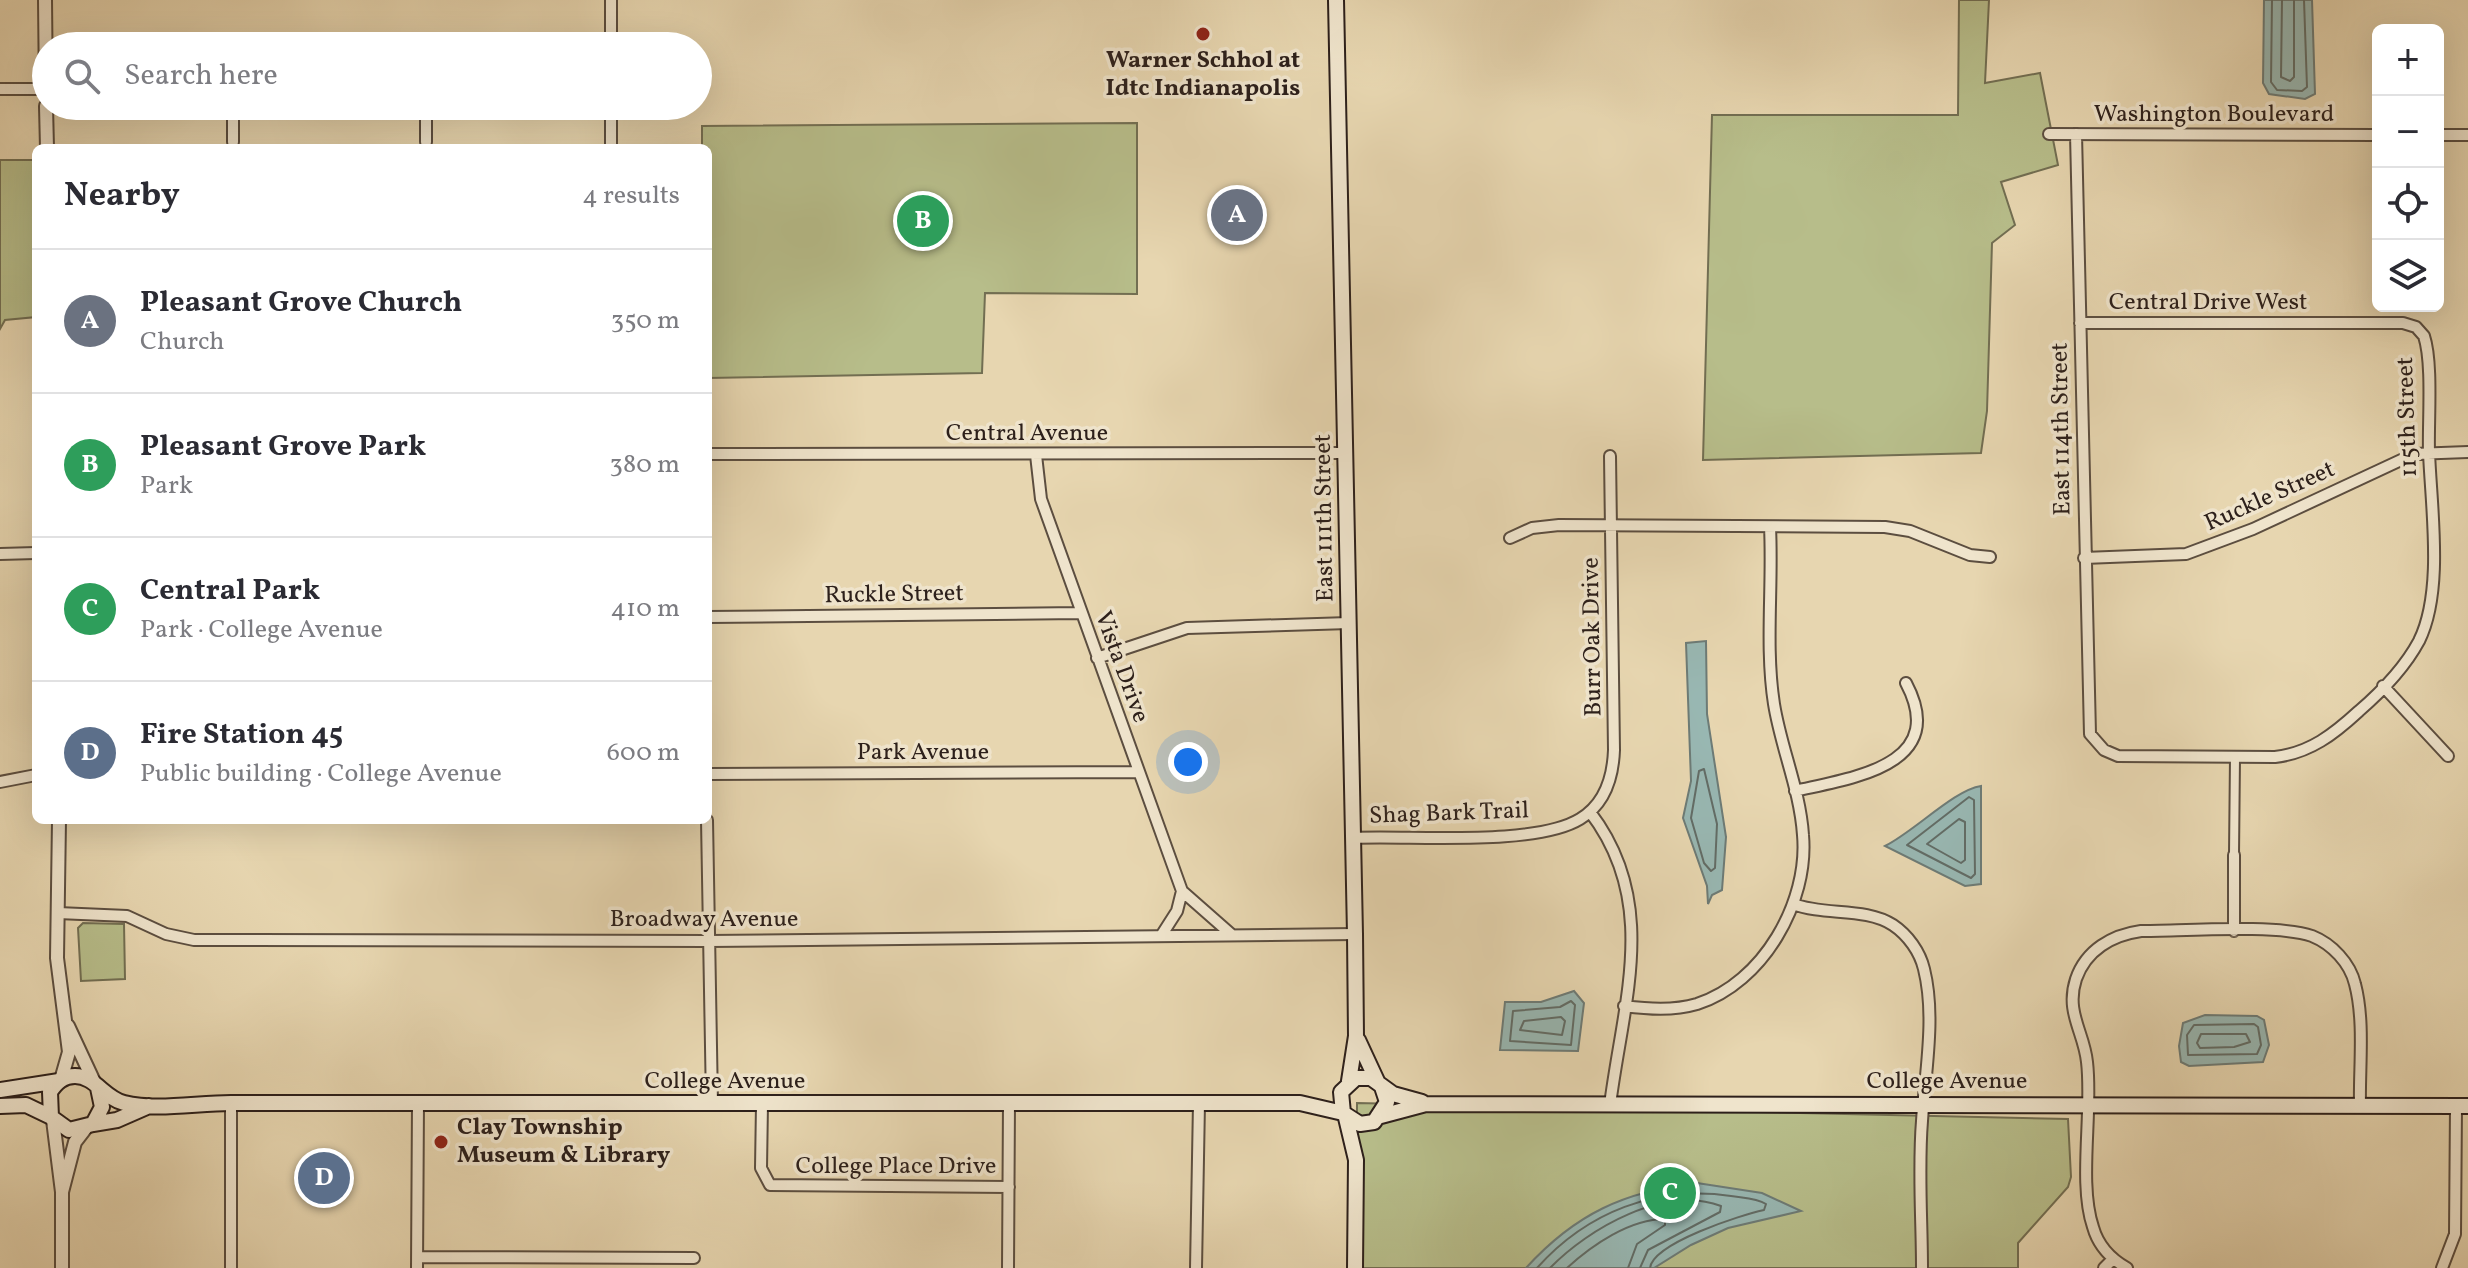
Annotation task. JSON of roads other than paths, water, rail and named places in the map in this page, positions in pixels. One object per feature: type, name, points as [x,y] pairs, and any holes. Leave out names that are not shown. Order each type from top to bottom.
[{"type":"main road","name":"East 111th Street","points":[[1336,0],[1355,934],[1356,1036],[1347,1083]]},
{"type":"main road","name":"East 111th Street","points":[[1356,1036],[1380,1084]]},
{"type":"main road","points":[[0,1090],[79,1076],[96,1086],[102,1107],[89,1126],[69,1130],[26,1105],[0,1106]]},
{"type":"main road","points":[[1355,1268],[1356,1160],[1339,1099],[1347,1083],[1363,1077],[1380,1084],[1387,1102],[1362,1140],[1356,1160]]},
{"type":"main road","points":[[52,1118],[48,1097],[60,1080]]},
{"type":"main road","name":"College Avenue","points":[[1300,1103],[1347,1083]]},
{"type":"main road","name":"College Avenue","points":[[1380,1084],[1403,1098],[1426,1104],[2462,1106]]},
{"type":"main road","name":"College Avenue","points":[[96,1086],[124,1103],[149,1106],[231,1103],[1300,1103],[1344,1115]]},
{"type":"main road","name":"College Avenue","points":[[1377,1119],[1426,1104]]},
{"type":"main road","name":"College Avenue","points":[[89,1126],[117,1120],[149,1106]]},
{"type":"main road","points":[[1344,1115],[1360,1124],[1377,1119]]},
{"type":"street","points":[[45,0],[45,32]]},
{"type":"street","points":[[611,0],[611,32]]},
{"type":"street","points":[[0,89],[32,90]]},
{"type":"street","points":[[46,120],[47,144]]},
{"type":"street","points":[[233,120],[233,142]]},
{"type":"street","points":[[426,120],[426,142]]},
{"type":"street","points":[[611,120],[611,144]]},
{"type":"street","name":"Washington Boulevard","points":[[2049,134],[2372,135]]},
{"type":"street","name":"East 114th Street","points":[[2076,134],[2087,724]]},
{"type":"street","points":[[2444,135],[2468,135]]},
{"type":"street","name":"Central Drive West","points":[[2080,323],[2336,323]]},
{"type":"street","name":"115th Street","points":[[2087,724],[2095,742],[2118,756],[2275,757],[2307,750],[2336,732],[2383,686],[2419,640],[2431,589],[2424,336],[2416,327],[2403,323],[2336,323]]},
{"type":"street","name":"Ruckle Street","points":[[2084,558],[2173,556],[2208,548],[2393,463],[2429,452],[2468,452]]},
{"type":"street","name":"Central Avenue","points":[[712,454],[1346,453]]},
{"type":"street","name":"Vista Drive","points":[[1036,455],[1038,491],[1182,891],[1232,935]]},
{"type":"street","name":"Burr Oak Drive","points":[[1590,812],[1604,794],[1614,765],[1610,456]]},
{"type":"street","points":[[1510,538],[1543,526],[1901,529],[1970,555],[1990,557]]},
{"type":"street","points":[[1624,1006],[1683,1007],[1721,993],[1753,966],[1793,904],[1804,847],[1773,687],[1770,527]]},
{"type":"street","points":[[0,554],[32,553]]},
{"type":"street","name":"Ruckle Street","points":[[712,617],[1080,613]]},
{"type":"street","points":[[1097,658],[1187,628],[1349,623]]},
{"type":"street","points":[[1795,791],[1873,773],[1899,756],[1911,740],[1917,721],[1913,696],[1906,683]]},
{"type":"street","points":[[2383,686],[2448,756]]},
{"type":"street","points":[[2234,931],[2235,757]]},
{"type":"street","name":"Park Avenue","points":[[712,774],[1138,772]]},
{"type":"street","points":[[0,782],[32,776]]},
{"type":"street","points":[[1590,812],[1623,872],[1632,907],[1633,944],[1610,1105]]},
{"type":"street","name":"Shag Bark Trail","points":[[1353,838],[1431,840],[1546,830],[1569,824],[1590,812]]},
{"type":"street","points":[[59,824],[58,972],[68,1026],[68,1058],[60,1080]]},
{"type":"street","points":[[707,824],[712,1103]]},
{"type":"street","points":[[1161,936],[1177,911],[1182,891]]},
{"type":"street","points":[[1793,904],[1813,911],[1876,917],[1894,926],[1913,944],[1922,962],[1927,982],[1922,1268]]},
{"type":"street","name":"Broadway Avenue","points":[[58,913],[127,916],[166,934],[194,940],[709,941],[1355,934]]},
{"type":"street","points":[[2127,1268],[2113,1259],[2094,1231],[2088,1208],[2087,1060],[2072,1003],[2077,978],[2094,952],[2110,940],[2131,933],[2234,931],[2312,936],[2344,962],[2355,983],[2360,1106]]},
{"type":"street","points":[[68,1026],[96,1086]]},
{"type":"street","points":[[1008,1268],[1009,1102]]},
{"type":"street","points":[[231,1103],[231,1268]]},
{"type":"street","points":[[418,1103],[418,1262],[694,1258]]},
{"type":"street","points":[[1196,1268],[1199,1103]]},
{"type":"street","name":"College Place Drive","points":[[762,1104],[761,1168],[770,1185],[1009,1187]]},
{"type":"street","points":[[2442,1268],[2455,1234],[2462,1106]]},
{"type":"street","points":[[52,1118],[57,1173],[62,1192]]},
{"type":"street","points":[[62,1268],[62,1192],[72,1148],[89,1126]]},
{"type":"street","points":[[2104,1268],[2113,1259]]},
{"type":"water","points":[[2264,0],[2312,0],[2315,94],[2305,99],[2269,94],[2263,83]]},
{"type":"water","points":[[1706,641],[1707,714],[1726,837],[1722,890],[1712,895],[1708,904],[1707,886],[1683,818],[1691,781],[1686,643]]},
{"type":"water","points":[[1981,786],[1981,884],[1965,886],[1885,846],[1959,795]]},
{"type":"water","points":[[1574,991],[1584,1003],[1578,1051],[1500,1050],[1505,1002],[1541,1002]]},
{"type":"water","points":[[2205,1015],[2257,1016],[2264,1020],[2269,1045],[2263,1062],[2189,1066],[2181,1062],[2179,1046],[2183,1023]]},
{"type":"water","points":[[1697,1183],[1762,1193],[1801,1211],[1728,1228],[1691,1245],[1654,1268],[1526,1268],[1563,1233],[1603,1208],[1647,1192]]},
{"type":"place","name":"Warner Schhol at Idtc Indianapolis","points":[[1203,34]]},
{"type":"place","name":"Pleasant Grove Church","points":[[1237,215]]},
{"type":"place","name":"Pleasant Grove Park","points":[[923,221]]},
{"type":"place","name":"Clay Township Museum & Library","points":[[441,1142]]},
{"type":"place","name":"Fire Station 45","points":[[324,1178]]},
{"type":"place","name":"Central Park","points":[[1670,1193]]}]
